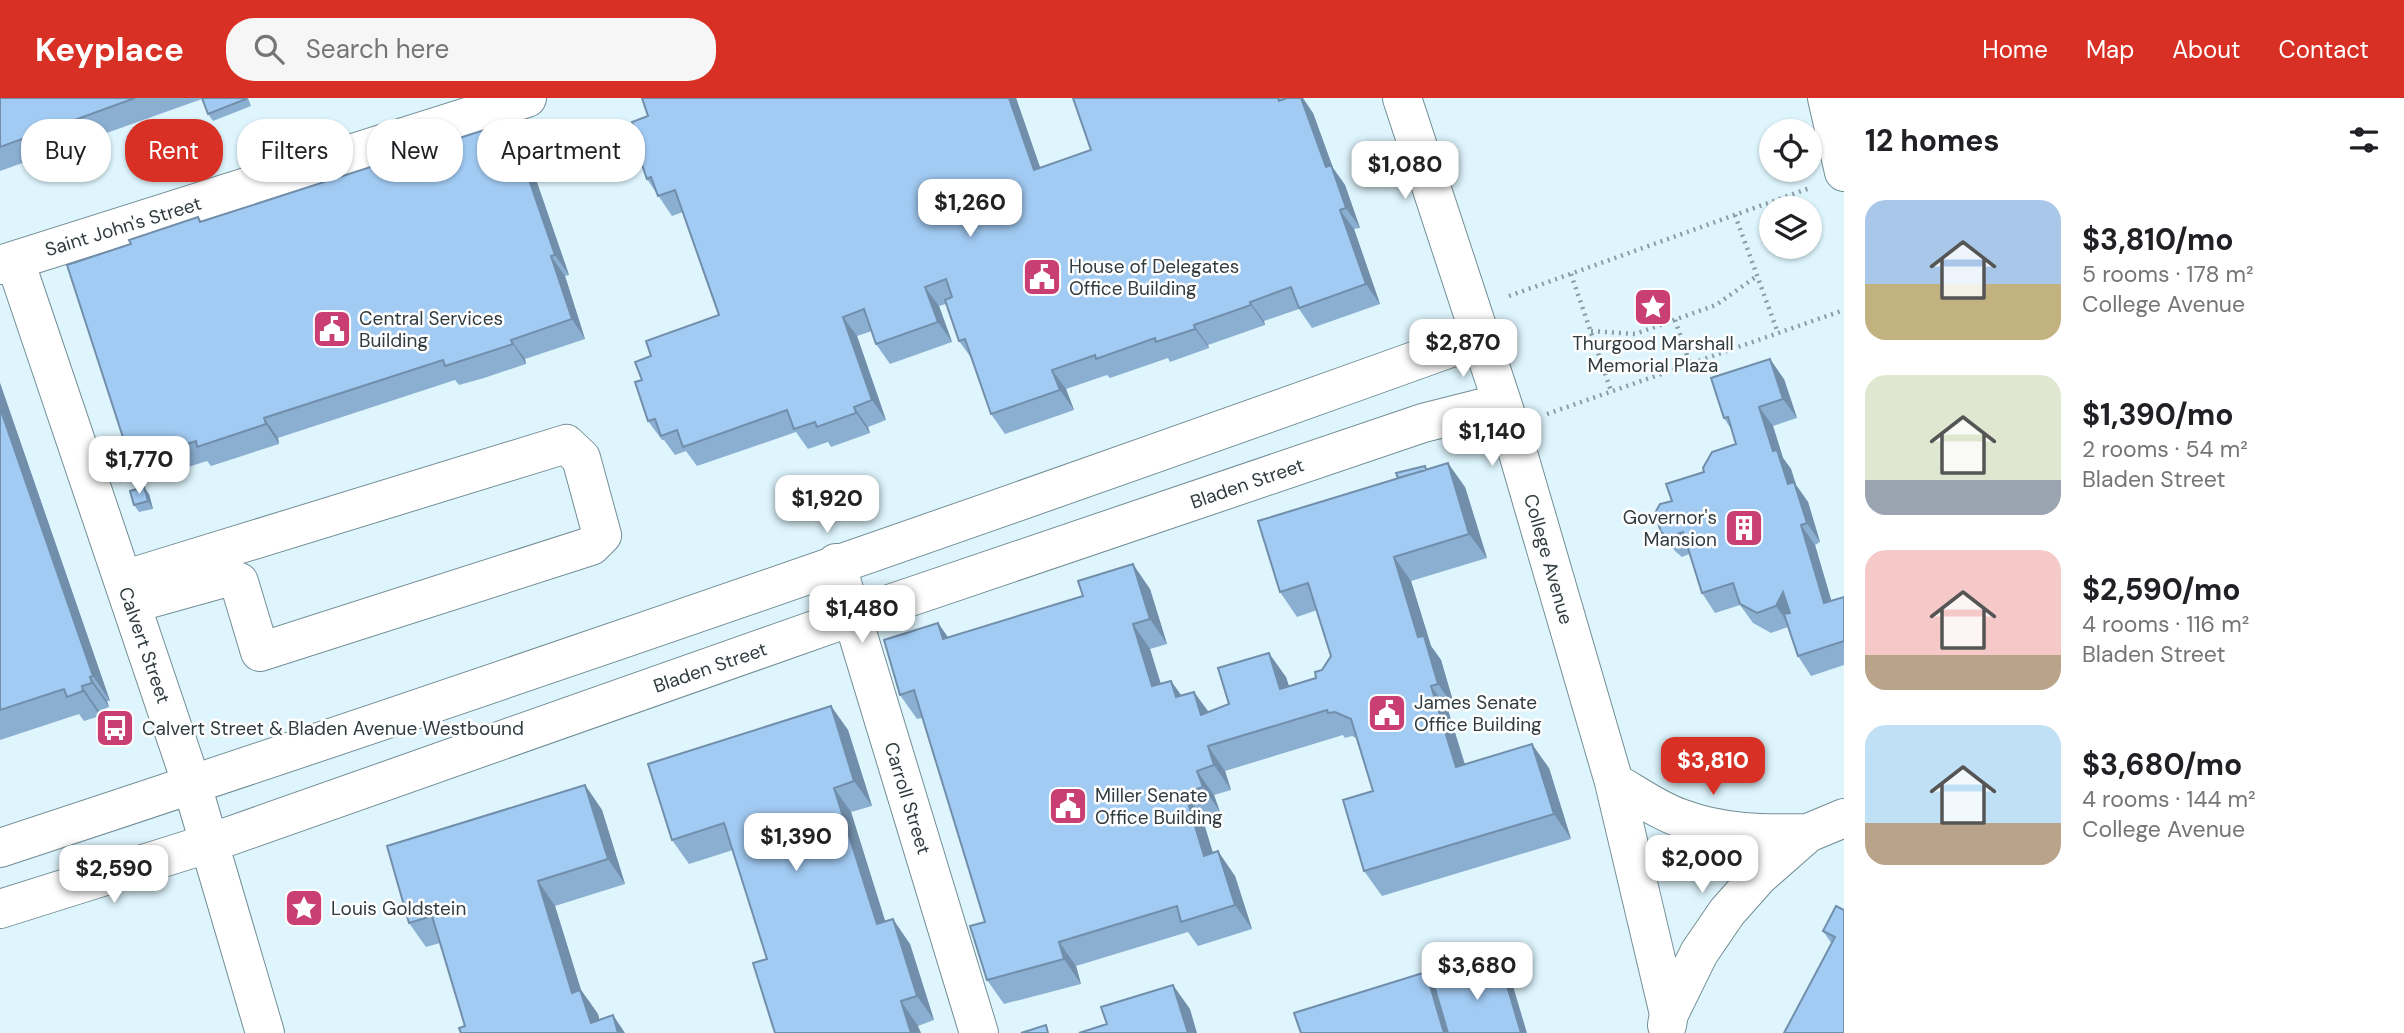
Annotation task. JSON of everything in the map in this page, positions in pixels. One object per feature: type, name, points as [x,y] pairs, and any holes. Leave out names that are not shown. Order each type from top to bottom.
[{"type":"main road","name":"Saint John's Street","points":[[7,263],[527,98]]},
{"type":"main road","name":"College Avenue","points":[[1402,98],[1502,403],[1614,782],[1667,1023]]},
{"type":"main road","points":[[1827,98],[1830,179]]},
{"type":"main road","name":"Calvert Street","points":[[7,263],[127,592],[192,785],[265,1033]]},
{"type":"main road","points":[[0,848],[192,785],[836,563],[1476,323]]},
{"type":"main road","name":"Bladen Street","points":[[0,909],[210,843],[854,616],[1423,423],[1502,403]]},
{"type":"main road","points":[[566,444],[581,458],[602,535],[591,546],[260,652],[239,582],[228,576],[127,592],[566,444]]},
{"type":"main road","name":"Carroll Street","points":[[836,563],[979,1033]]},
{"type":"main road","points":[[1614,782],[1679,818],[1720,830],[1756,835],[1808,833]]},
{"type":"main road","points":[[1667,1023],[1699,953],[1727,912],[1759,876],[1808,833],[1844,818]]},
{"type":"path","points":[[1476,323],[1572,274],[1830,179]]},
{"type":"path","points":[[1735,215],[1777,333]]},
{"type":"path","points":[[1572,274],[1611,391]]},
{"type":"path","points":[[1591,331],[1636,334],[1716,305],[1757,276]]},
{"type":"path","points":[[1548,414],[1844,310]]},
{"type":"path","points":[[1675,320],[1690,363]]},
{"type":"building","points":[[0,98],[135,98],[77,119],[21,119],[21,139],[0,147]]},
{"type":"building","points":[[202,98],[245,98],[246,99],[208,114]]},
{"type":"building","name":"House of Delegates Office Building","points":[[642,98],[1009,98],[1034,170],[1091,150],[1073,98],[1278,98],[1279,101],[1301,98],[1326,167],[1331,165],[1346,208],[1340,210],[1366,284],[1299,308],[1291,287],[1250,302],[1251,305],[1194,325],[1195,329],[1156,342],[1155,338],[1096,359],[1095,355],[1052,370],[1060,390],[991,414],[965,339],[959,341],[945,300],[952,297],[946,279],[925,287],[938,322],[876,344],[864,309],[843,317],[872,400],[854,407],[856,413],[817,427],[815,422],[794,429],[787,410],[683,447],[677,430],[661,436],[655,419],[648,421],[635,382],[642,380],[635,362],[651,356],[646,341],[719,315],[675,190],[658,196],[651,177],[647,179],[645,119],[640,119],[648,116]]},
{"type":"building","points":[[477,132],[477,182],[530,182],[555,255],[551,256],[572,319],[511,340],[513,344],[470,358],[445,366],[443,360],[264,418],[266,424],[197,447],[196,441],[131,462],[67,265],[131,244],[129,240],[198,217],[200,222],[324,182],[353,182],[353,173],[367,168],[367,182],[463,182],[463,137]]},
{"type":"building","name":"Governor's Mansion","points":[[1770,359],[1783,399],[1759,407],[1773,451],[1777,450],[1788,484],[1794,482],[1807,523],[1801,525],[1824,603],[1844,597],[1844,641],[1798,656],[1784,614],[1790,613],[1783,592],[1776,606],[1757,613],[1740,604],[1733,583],[1702,593],[1683,532],[1669,537],[1661,532],[1655,513],[1660,504],[1672,501],[1666,484],[1704,472],[1703,468],[1712,452],[1736,444],[1711,378]]},
{"type":"building","points":[[0,408],[93,676],[90,677],[92,683],[82,686],[83,691],[67,697],[64,689],[0,710]]},
{"type":"building","points":[[1448,463],[1469,534],[1394,557],[1418,637],[1424,636],[1438,684],[1431,686],[1456,767],[1532,744],[1554,814],[1364,871],[1343,800],[1373,791],[1351,719],[1335,712],[1328,713],[1327,710],[1208,746],[1214,765],[1197,771],[1203,787],[1185,793],[1204,856],[1218,851],[1235,905],[1181,922],[1177,906],[1059,942],[1064,959],[987,980],[970,926],[985,922],[914,690],[900,695],[884,640],[938,623],[943,639],[1083,596],[1078,581],[1133,564],[1150,619],[1133,624],[1152,686],[1171,681],[1176,697],[1194,692],[1201,715],[1229,704],[1218,668],[1269,653],[1280,689],[1316,678],[1315,672],[1322,670],[1331,656],[1308,583],[1280,592],[1258,521]]},
{"type":"building","points":[[1425,466],[1426,470],[1398,478],[1396,473]]},
{"type":"building","points":[[144,487],[148,501],[134,505],[130,491]]},
{"type":"building","points":[[831,706],[854,781],[834,788],[877,924],[893,919],[917,996],[901,1001],[911,1033],[775,1033],[753,963],[767,959],[724,823],[672,840],[648,764]]},
{"type":"building","points":[[585,785],[608,859],[538,881],[572,993],[580,990],[591,1023],[613,1015],[618,1033],[461,1033],[459,1028],[465,1026],[432,916],[409,923],[387,846]]},
{"type":"building","points":[[1836,906],[1844,910],[1844,1033],[1784,1033],[1835,937],[1823,931]]},
{"type":"building","points":[[1500,962],[1521,1033],[1448,1033],[1433,982]]},
{"type":"building","points":[[1426,972],[1444,1033],[1301,1033],[1294,1013]]},
{"type":"building","points":[[1173,985],[1188,1033],[1079,1033],[1107,1024],[1101,1007]]},
{"type":"building","points":[[1046,1025],[1048,1033],[1021,1033]]},
{"type":"place","name":"House of Delegates Office Building","points":[[1042,277]]},
{"type":"place","name":"Thurgood Marshall Memorial Plaza","points":[[1653,307]]},
{"type":"place","name":"Central Services Building","points":[[332,329]]},
{"type":"place","name":"Governor's Mansion","points":[[1744,528]]},
{"type":"place","name":"James Senate Office Building","points":[[1387,713]]},
{"type":"place","name":"Calvert Street & Bladen Avenue Westbound","points":[[115,728]]},
{"type":"place","name":"Miller Senate Office Building","points":[[1068,806]]},
{"type":"place","name":"Louis Goldstein","points":[[304,908]]}]
